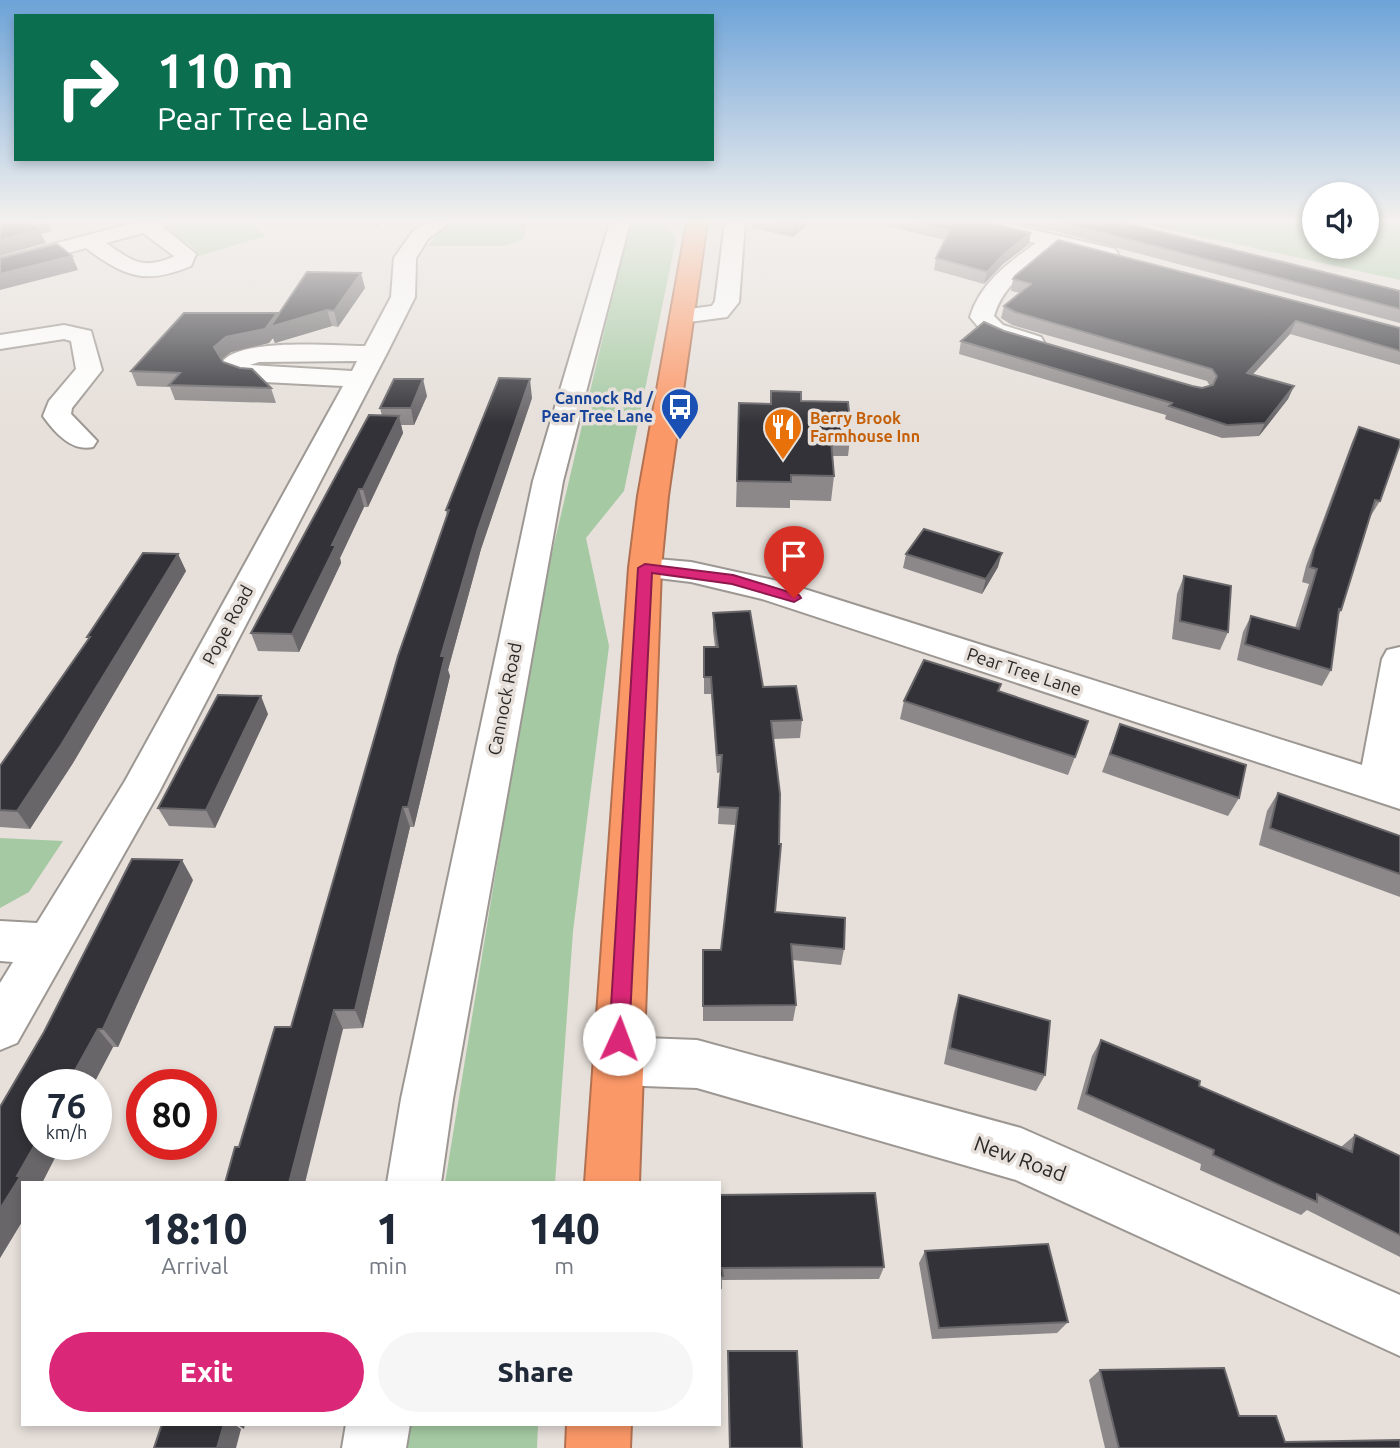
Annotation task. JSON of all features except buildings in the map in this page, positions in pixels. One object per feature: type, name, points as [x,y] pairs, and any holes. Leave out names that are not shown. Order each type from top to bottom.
[{"type":"highway","points":[[612,1181],[645,568],[653,496],[686,290]]},
{"type":"highway","points":[[598,1448],[599,1426]]},
{"type":"street","name":"Pope Road","points":[[0,1027],[47,943],[139,792],[367,366],[403,297],[403,290]]},
{"type":"street","name":"Cannock Road","points":[[414,1181],[427,1099],[548,481],[602,290]]},
{"type":"street","points":[[682,316],[719,312],[727,302],[728,290]]},
{"type":"street","points":[[994,290],[988,297],[982,317],[993,330],[1050,347]]},
{"type":"street","points":[[0,342],[64,332],[75,332],[82,336],[89,370],[59,407],[57,416],[83,441]]},
{"type":"street","name":"Pear Tree Lane","points":[[645,568],[701,574],[770,590],[1390,790]]},
{"type":"street","points":[[1390,790],[1400,659]]},
{"type":"street","points":[[0,941],[47,943]]},
{"type":"street","name":"New Road","points":[[618,1061],[697,1064],[1021,1154],[1400,1326]]},
{"type":"street","points":[[374,1448],[378,1426]]},
{"type":"green space","points":[[614,290],[666,290],[624,491],[586,538],[609,646],[573,931],[555,1181],[445,1181],[538,612]]},
{"type":"green space","points":[[0,838],[63,841],[29,892],[0,908]]},
{"type":"green space","points":[[408,1426],[538,1426],[537,1448],[405,1448]]},
{"type":"place","name":"Cannock Rd / Pear Tree Lane","points":[[680,441]]},
{"type":"place","name":"Berry Brook Farmhouse Inn","points":[[783,461]]},
{"type":"route","points":[[619,1039],[645,568],[691,572],[733,580],[794,598]]}]
